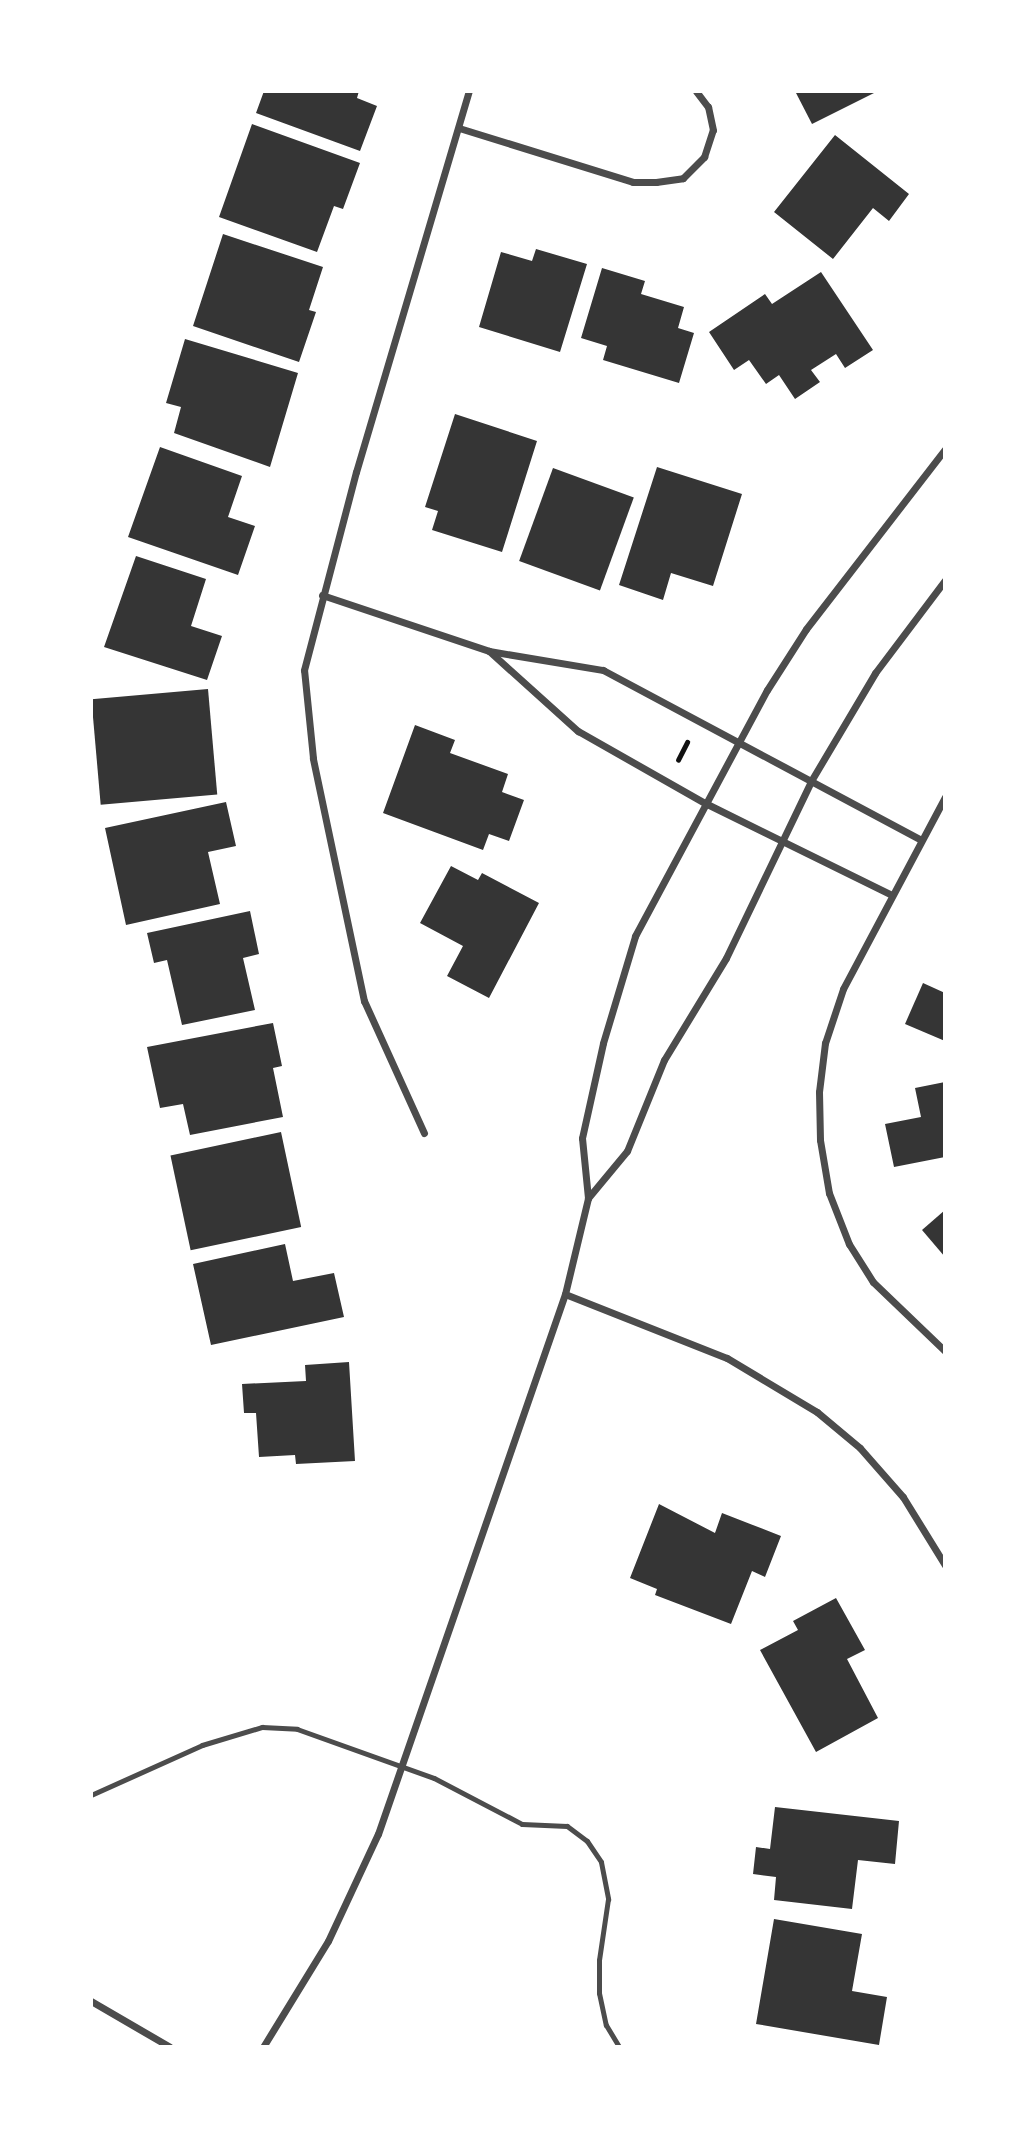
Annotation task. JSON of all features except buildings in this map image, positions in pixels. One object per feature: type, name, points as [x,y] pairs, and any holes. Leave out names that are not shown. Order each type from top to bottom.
[{"type":"street","points":[[424,1133],[364,1001],[313,758],[304,670],[322,595],[469,91]]},
{"type":"street","points":[[459,128],[633,182],[683,178],[704,157],[713,130],[708,107],[696,91]]},
{"type":"street","points":[[263,2047],[328,1941],[378,1834],[565,1294],[588,1198],[582,1138],[603,1043],[635,936],[705,803],[806,629],[945,449]]},
{"type":"street","points":[[588,1198],[627,1151],[664,1060],[726,958],[811,781],[875,673],[945,580]]},
{"type":"street","points":[[322,595],[489,651],[603,670],[920,839]]},
{"type":"street","points":[[489,651],[578,731],[705,803],[782,838],[892,895]]},
{"type":"street","points":[[945,797],[920,839],[843,989],[825,1043],[819,1092],[820,1140],[830,1193],[849,1244],[873,1282],[945,1351]]},
{"type":"street","points":[[565,1294],[727,1358],[817,1412],[860,1448],[903,1497],[945,1565]]},
{"type":"street","points":[[91,2001],[170,2047]]},
{"type":"lane","points":[[91,1795],[202,1745],[262,1727],[297,1729],[434,1778],[522,1824],[567,1826],[587,1840],[601,1862],[608,1899],[599,1960],[599,1993],[606,2025],[619,2047]]},
{"type":"path","points":[[675,767],[688,739]]}]
